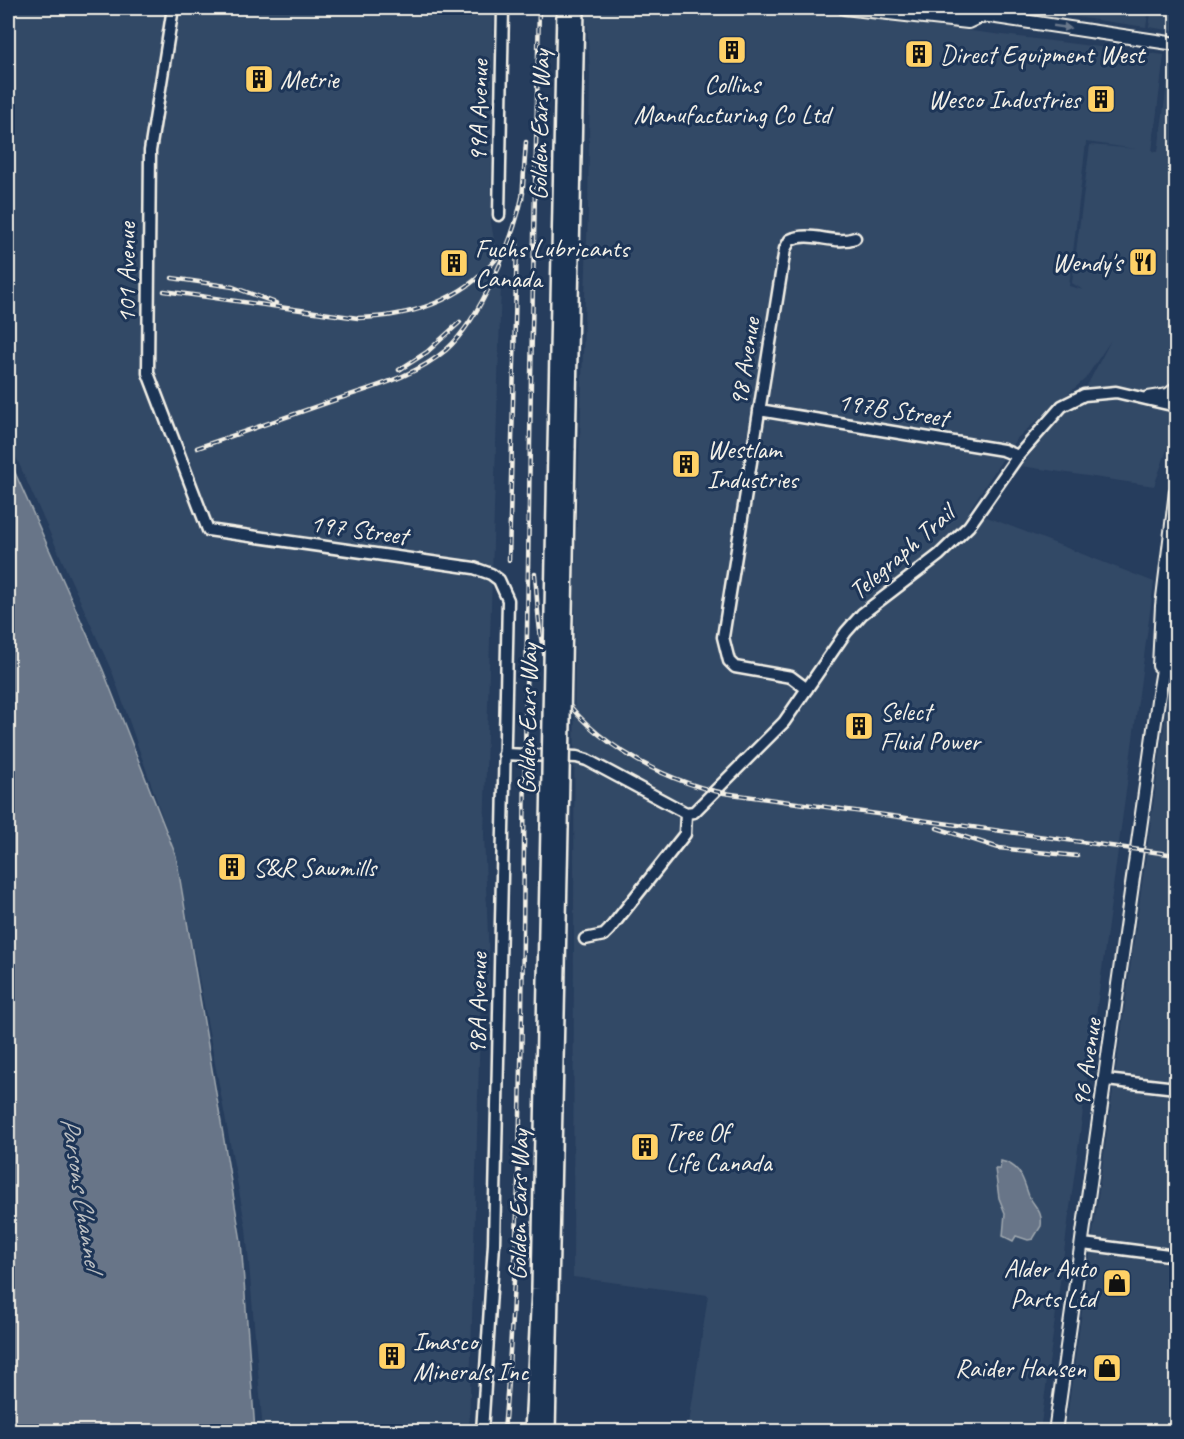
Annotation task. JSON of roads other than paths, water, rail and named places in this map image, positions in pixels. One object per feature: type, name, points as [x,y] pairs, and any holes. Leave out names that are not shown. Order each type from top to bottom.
[{"type":"highway","points":[[927,8],[977,11]]},
{"type":"highway","name":"Golden Ears Way","points":[[533,1431],[540,1289],[554,827],[571,11]]},
{"type":"highway","name":"Golden Ears Way","points":[[547,1431],[554,827]]},
{"type":"main road","points":[[844,8],[968,22],[977,11],[1176,44]]},
{"type":"main road","points":[[1148,398],[1168,395],[1176,389]]},
{"type":"main road","name":"96 Avenue","points":[[1158,700],[1162,609],[1176,491]]},
{"type":"main road","name":"96 Avenue","points":[[1055,1431],[1158,700],[1176,590]]},
{"type":"street","name":"101 Avenue","points":[[173,8],[150,151],[148,373],[208,530]]},
{"type":"street","name":"99A Avenue","points":[[499,215],[503,8]]},
{"type":"street","name":"98 Avenue","points":[[807,689],[791,677],[735,667],[729,661],[723,637],[785,249],[790,240],[803,236],[845,242],[855,238]]},
{"type":"street","name":"Telegraph Trail","points":[[686,813],[702,807],[784,722],[846,632],[862,614],[939,555],[969,526],[1018,456],[1052,414],[1074,399],[1102,392],[1148,398],[1176,406]]},
{"type":"street","name":"197B Street","points":[[759,411],[980,446],[1003,450],[1018,456]]},
{"type":"street","name":"197 Street","points":[[208,530],[474,568],[491,574],[499,580]]},
{"type":"street","name":"98A Avenue","points":[[482,1431],[494,1245],[508,600],[499,580]]},
{"type":"street","points":[[504,754],[577,757],[587,760],[686,813],[685,834],[609,930],[604,934],[585,939]]},
{"type":"street","points":[[1106,1080],[1176,1088]]},
{"type":"street","points":[[1083,1244],[1176,1256]]},
{"type":"water","name":"Parsons Channel","points":[[8,457],[103,670],[176,856],[241,1241],[255,1431],[8,1431]]},
{"type":"water","points":[[1001,1161],[1017,1170],[1040,1213],[1041,1226],[1033,1239],[1028,1240],[1016,1236],[1013,1241],[1003,1236],[1005,1213],[999,1198],[995,1169],[1000,1169]]},
{"type":"railway","points":[[504,1432],[518,1180],[539,8]]},
{"type":"railway","points":[[522,200],[526,142]]},
{"type":"railway","points":[[197,448],[393,380],[420,367],[446,350],[472,319],[494,277],[512,232],[523,193]]},
{"type":"railway","points":[[509,560],[517,242]]},
{"type":"railway","points":[[164,291],[358,318],[377,317],[415,310],[451,296],[482,274],[496,259]]},
{"type":"railway","points":[[172,278],[233,287],[276,303]]},
{"type":"railway","points":[[399,370],[427,352],[460,322]]},
{"type":"railway","points":[[535,574],[543,649],[550,673],[562,695],[579,716],[600,735],[623,752],[674,778],[724,793],[1176,855]]},
{"type":"railway","points":[[937,828],[999,848],[1077,856]]},
{"type":"place","name":"Collins Manufacturing Co Ltd","points":[[732,50]]},
{"type":"place","name":"Direct Equipment West","points":[[919,54]]},
{"type":"place","name":"Metrie","points":[[259,79]]},
{"type":"place","name":"Wesco Industries","points":[[1101,99]]},
{"type":"place","name":"Wendy's","points":[[1143,262]]},
{"type":"place","name":"Fuchs Lubricants Canada","points":[[454,263]]},
{"type":"place","name":"Westlam Industries","points":[[686,464]]},
{"type":"place","name":"Select Fluid Power","points":[[859,726]]},
{"type":"place","name":"S&R Sawmills","points":[[232,867]]},
{"type":"place","name":"Tree Of Life Canada","points":[[645,1147]]},
{"type":"place","name":"Alder Auto Parts Ltd","points":[[1117,1283]]},
{"type":"place","name":"Imasco Minerals Inc","points":[[392,1356]]},
{"type":"place","name":"Raider Hansen","points":[[1107,1368]]}]
